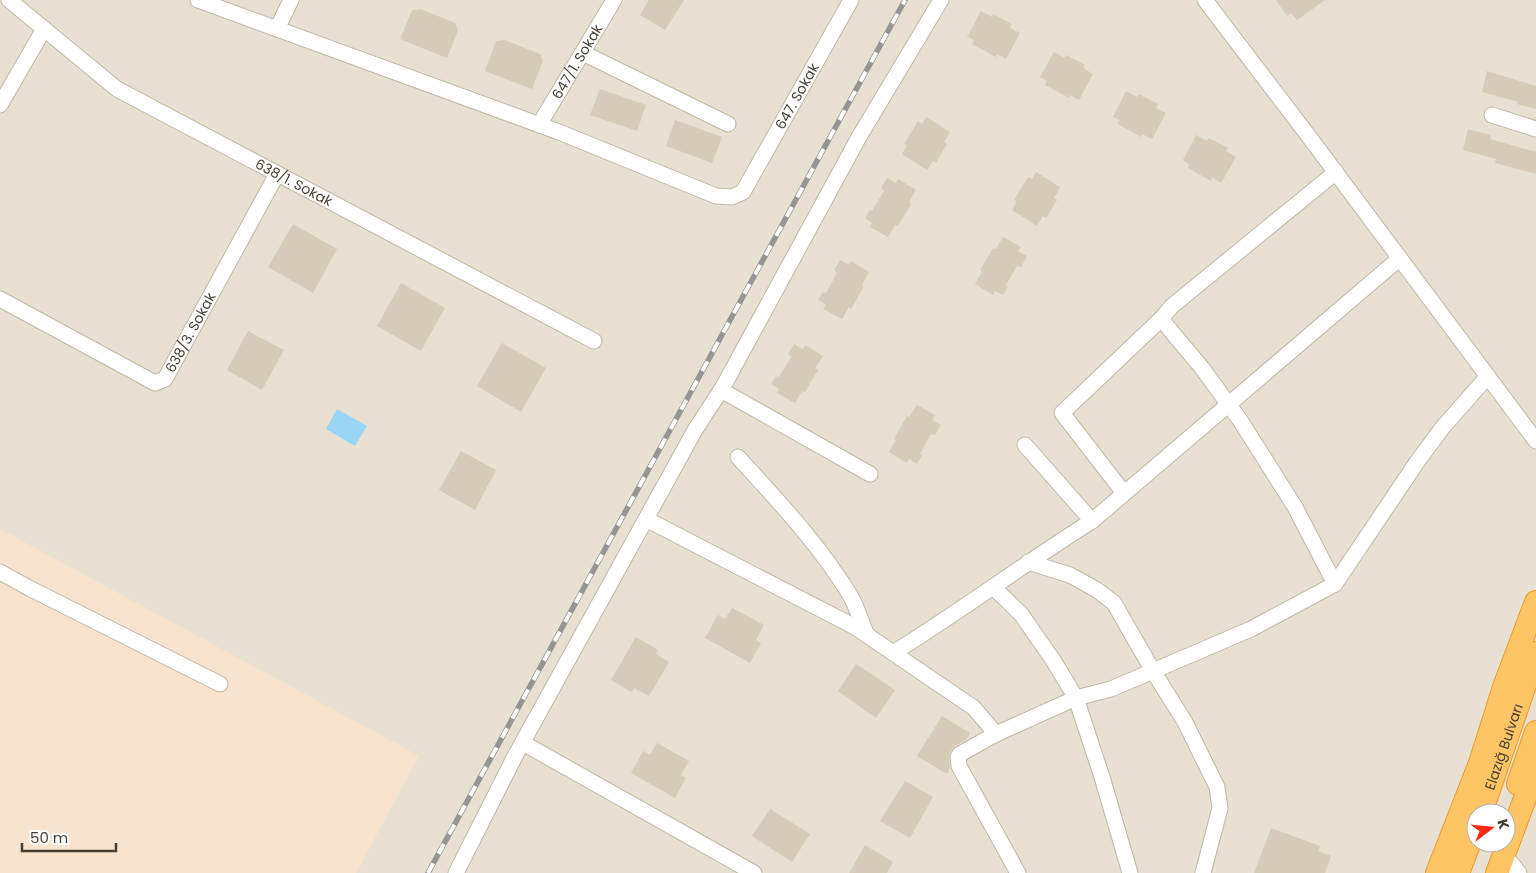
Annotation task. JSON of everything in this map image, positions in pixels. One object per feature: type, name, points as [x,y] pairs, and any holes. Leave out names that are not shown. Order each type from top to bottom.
[{"type":"highway","points":[[1437,873],[1480,764],[1504,688],[1536,602]]},
{"type":"highway","name":"Elazığ Bulvarı","points":[[1484,803],[1536,653]]},
{"type":"highway","name":"Elazığ Bulvarı","points":[[1511,803],[1536,732]]},
{"type":"highway","points":[[1482,873],[1498,857],[1536,770]]},
{"type":"highway","points":[[1458,873],[1466,852]]},
{"type":"street","points":[[198,0],[539,125]]},
{"type":"street","points":[[277,29],[291,0]]},
{"type":"street","name":"647/1. Sokak","points":[[539,125],[614,0]]},
{"type":"street","name":"647. Sokak","points":[[539,125],[716,196],[732,197],[743,192],[851,0]]},
{"type":"street","points":[[456,873],[523,743],[694,430],[721,390],[859,138],[941,0]]},
{"type":"street","points":[[1205,0],[1336,172],[1536,441]]},
{"type":"street","name":"638/1. Sokak","points":[[17,3],[44,29],[117,89],[594,342]]},
{"type":"street","points":[[0,105],[44,29]]},
{"type":"street","points":[[583,53],[728,124]]},
{"type":"street","points":[[1492,115],[1536,129]]},
{"type":"street","points":[[1124,493],[1062,414],[1161,319],[1172,306],[1336,172]]},
{"type":"street","name":"638/3. Sokak","points":[[0,299],[155,383],[165,378],[277,174]]},
{"type":"street","points":[[894,653],[940,625],[1028,562],[1092,521],[1400,258]]},
{"type":"street","points":[[1161,319],[1202,368],[1240,420],[1295,507],[1334,584]]},
{"type":"street","points":[[1018,873],[958,762],[960,754],[996,734],[1076,698],[1112,688],[1251,629],[1334,584],[1417,462],[1443,427],[1488,376]]},
{"type":"street","points":[[721,390],[870,474]]},
{"type":"street","points":[[1025,446],[1092,521]]},
{"type":"street","points":[[738,457],[796,520],[829,565],[851,597],[867,636]]},
{"type":"street","points":[[646,519],[855,627],[974,708],[996,734]]},
{"type":"street","points":[[1028,562],[1070,575],[1097,590],[1114,603],[1185,722],[1217,787],[1220,808],[1203,873]]},
{"type":"street","points":[[0,572],[220,684]]},
{"type":"street","points":[[993,587],[1021,614],[1053,660],[1076,698],[1102,777],[1130,873]]},
{"type":"street","points":[[523,743],[754,873]]},
{"type":"street","points":[[1498,857],[1519,873]]},
{"type":"shaded area","points":[[0,0],[1536,0],[1536,873],[0,873]]},
{"type":"shaded area","points":[[0,529],[419,756],[356,873],[0,873]]},
{"type":"water","points":[[337,409],[367,426],[355,446],[326,429]]},
{"type":"building","points":[[649,0],[684,0],[665,30],[640,15]]},
{"type":"building","points":[[1276,0],[1325,0],[1297,20],[1291,13],[1287,16]]},
{"type":"building","points":[[421,9],[455,23],[458,30],[447,58],[400,39],[412,10]]},
{"type":"building","points":[[981,11],[992,17],[993,14],[1012,24],[1010,28],[1020,33],[1006,59],[997,54],[996,57],[972,44],[974,40],[967,37]]},
{"type":"building","points":[[505,40],[540,54],[543,61],[532,89],[485,71],[496,41]]},
{"type":"building","points":[[1054,52],[1065,58],[1066,55],[1085,65],[1083,68],[1093,74],[1079,100],[1070,95],[1069,98],[1045,85],[1047,81],[1040,77]]},
{"type":"building","points":[[1487,71],[1536,86],[1536,109],[1482,92]]},
{"type":"building","points":[[600,89],[646,105],[637,131],[590,115]]},
{"type":"building","points":[[1126,91],[1137,97],[1139,94],[1158,104],[1156,108],[1166,113],[1152,139],[1142,134],[1141,137],[1118,124],[1120,120],[1113,117]]},
{"type":"building","points":[[926,117],[950,132],[944,142],[947,144],[936,163],[933,161],[927,170],[902,154],[907,145],[904,144],[918,121],[922,124]]},
{"type":"building","points":[[675,120],[722,137],[712,163],[666,146]]},
{"type":"building","points":[[1468,129],[1491,135],[1490,139],[1536,152],[1536,174],[1495,163],[1496,159],[1463,150]]},
{"type":"building","points":[[1196,135],[1207,141],[1209,138],[1228,148],[1226,151],[1236,157],[1221,183],[1212,177],[1211,181],[1188,168],[1189,164],[1183,160]]},
{"type":"building","points":[[1036,172],[1060,187],[1054,198],[1057,200],[1046,218],[1043,216],[1037,226],[1012,210],[1017,201],[1014,200],[1028,177],[1032,179]]},
{"type":"building","points":[[887,178],[896,183],[898,179],[916,190],[909,202],[911,204],[898,226],[895,225],[888,237],[870,227],[872,223],[865,218],[870,210],[872,211],[884,191],[881,188]]},
{"type":"building","points":[[293,224],[337,249],[313,293],[268,267]]},
{"type":"building","points":[[1003,237],[1021,247],[1018,251],[1027,256],[1021,267],[1017,266],[1006,285],[1008,287],[1003,295],[995,291],[993,295],[975,284],[982,272],[980,270],[993,248],[996,249]]},
{"type":"building","points":[[840,260],[849,265],[851,261],[869,272],[862,285],[864,286],[851,309],[849,307],[842,319],[823,309],[826,305],[818,300],[823,292],[826,293],[837,273],[834,270]]},
{"type":"building","points":[[401,283],[445,308],[421,351],[377,326]]},
{"type":"building","points":[[248,331],[284,350],[262,390],[227,370]]},
{"type":"building","points":[[502,343],[546,368],[521,412],[477,386]]},
{"type":"building","points":[[794,344],[803,349],[805,345],[823,356],[815,368],[818,370],[805,392],[802,391],[795,403],[777,393],[779,389],[771,384],[776,376],[779,377],[791,357],[788,354]]},
{"type":"building","points":[[917,405],[935,415],[932,420],[941,425],[935,435],[931,434],[920,454],[922,455],[917,464],[909,459],[907,463],[889,452],[907,416],[909,417]]},
{"type":"building","points":[[461,451],[496,470],[475,510],[439,490]]},
{"type":"building","points":[[732,608],[764,625],[756,640],[761,643],[750,663],[705,638],[718,615],[725,619]]},
{"type":"building","points":[[636,637],[658,650],[656,654],[669,662],[649,696],[634,688],[631,692],[611,680]]},
{"type":"building","points":[[856,664],[895,690],[876,718],[838,691]]},
{"type":"building","points":[[942,716],[970,733],[966,740],[955,746],[950,752],[950,768],[947,774],[917,756]]},
{"type":"building","points":[[657,743],[689,761],[681,775],[686,778],[675,798],[631,773],[643,751],[650,755]]},
{"type":"building","points":[[905,781],[933,797],[910,838],[880,821]]},
{"type":"building","points":[[770,809],[810,834],[792,862],[752,836]]},
{"type":"building","points":[[1271,828],[1320,846],[1318,851],[1331,856],[1325,873],[1254,873]]},
{"type":"building","points":[[865,845],[893,862],[887,873],[849,873]]},
{"type":"railway","points":[[428,873],[905,0]]}]
